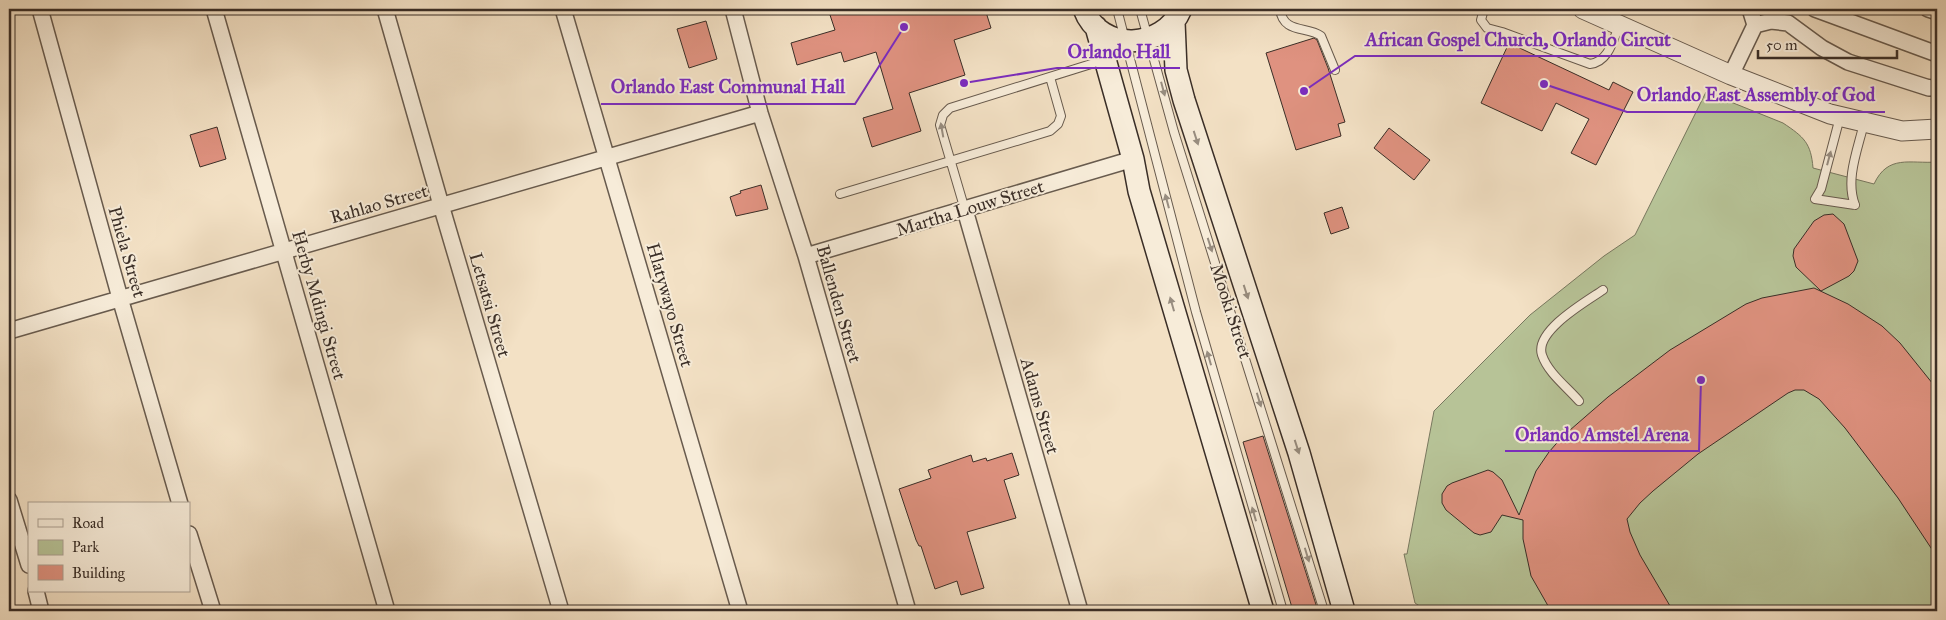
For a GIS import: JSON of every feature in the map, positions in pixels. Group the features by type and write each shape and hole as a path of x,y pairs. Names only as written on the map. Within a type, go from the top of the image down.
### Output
{"main road":[{"path":"1084,9 1096,27 1133,159 1139,190 1263,611"},
{"path":"1096,27 1110,37 1127,41 1149,39 1162,32 1182,14"},
{"name":"Mooki Street","path":"1182,14 1176,70 1184,100 1299,453 1344,611"}],"street":[{"name":"Phiela Street","path":"40,9 120,298 179,502"},
{"name":"Herby Mdingi Street","path":"214,9 387,611"},
{"name":"Letsatsi Street","path":"385,9 440,205 560,611"},
{"name":"Hlatywayo Street","path":"563,9 740,611"},
{"name":"Ballenden Street","path":"732,9 760,112 806,256 908,611"},
{"path":"1583,9 1731,74 1840,117 1864,124 1902,131 1937,129"},
{"path":"1731,74 1754,25 1750,9"},
{"path":"1815,9 1937,54"},
{"path":"1928,9 1937,12"},
{"path":"1754,25 1771,21 1788,23 1822,48 1848,62 1928,88 1937,87"},
{"name":"Rahlao Street","path":"9,331 760,112"},
{"name":"Martha Louw Street","path":"806,256 1133,159"},
{"name":"Adams Street","path":"965,210 1080,611"},
{"path":"9,500 28,562"},
{"path":"190,537 214,611"},
{"path":"36,592 41,611"}],"lane":[{"name":"Mooki Street","path":"1117,9 1127,41 1193,303 1282,611"},
{"name":"Mooki Street","path":"1140,9 1177,141 1324,611"},
{"path":"1280,9 1281,16 1289,25 1301,30 1316,32 1321,36 1334,70"},
{"path":"1484,9 1482,20 1487,28 1590,64 1596,64 1605,56 1620,24"},
{"path":"965,210 940,125 943,115 950,108 1105,59"},
{"path":"840,194 1050,131 1058,124 1061,116 1050,76"},
{"path":"1840,117 1821,189 1815,199 1855,205 1850,188 1851,175 1864,124"},
{"path":"1579,401 1552,372 1542,354 1541,348 1544,338 1553,328 1574,310 1604,290"}],"green space":[{"path":"1706,92 1783,123 1805,141 1810,152 1813,168 1874,184 1886,168 1893,164 1901,162 1937,162 1937,611 1427,611 1415,603 1404,554 1407,554 1434,411 1530,315 1604,256 1635,235"}],"building":[{"path":"828,9 985,9 991,28 954,40 965,75 909,93 921,131 872,147 863,118 893,109 876,52 844,62 841,52 797,65 791,43 835,30"},
{"path":"706,21 717,59 689,68 677,29"},
{"path":"1314,38 1317,40 1328,68 1345,122 1338,124 1341,136 1296,150 1266,53"},
{"path":"1509,43 1609,90 1613,82 1633,92 1596,165 1571,153 1589,119 1556,103 1542,131 1481,103"},
{"path":"217,127 226,159 200,167 190,135"},
{"path":"1389,128 1430,160 1414,180 1374,148"},
{"path":"761,185 768,209 736,216 730,197 741,193 740,191"},
{"path":"1342,207 1349,228 1331,234 1324,213"},
{"path":"1833,214 1844,224 1858,261 1854,271 1849,276 1821,291 1796,267 1793,256 1794,249 1814,221 1824,215"},
{"path":"1814,288 1848,304 1882,326 1900,343 1937,389 1937,557 1898,498 1845,428 1819,399 1804,390 1795,390 1788,393 1698,454 1653,491 1627,519 1630,532 1640,555 1673,611 1551,611 1531,576 1523,539 1523,520 1502,515 1491,532 1480,535 1474,533 1446,510 1442,503 1442,494 1447,486 1488,470 1502,480 1519,515 1536,471 1549,452 1562,437 1608,397 1670,350 1746,304 1762,298"},
{"path":"1263,436 1318,611 1293,611 1243,442"},
{"path":"1012,453 1019,475 1004,480 1016,518 967,532 984,588 961,595 957,581 935,589 899,489 931,478 928,470 971,455 973,462 986,458 987,461"}],"place":[{"name":"Orlando East Communal Hall","path":"904,27"},
{"name":"Orlando Hall","path":"964,83"},
{"name":"Orlando East Assembly of God","path":"1544,84"},
{"name":"African Gospel Church, Orlando Circut","path":"1304,91"},
{"name":"Orlando Amstel Arena","path":"1701,380"}]}
